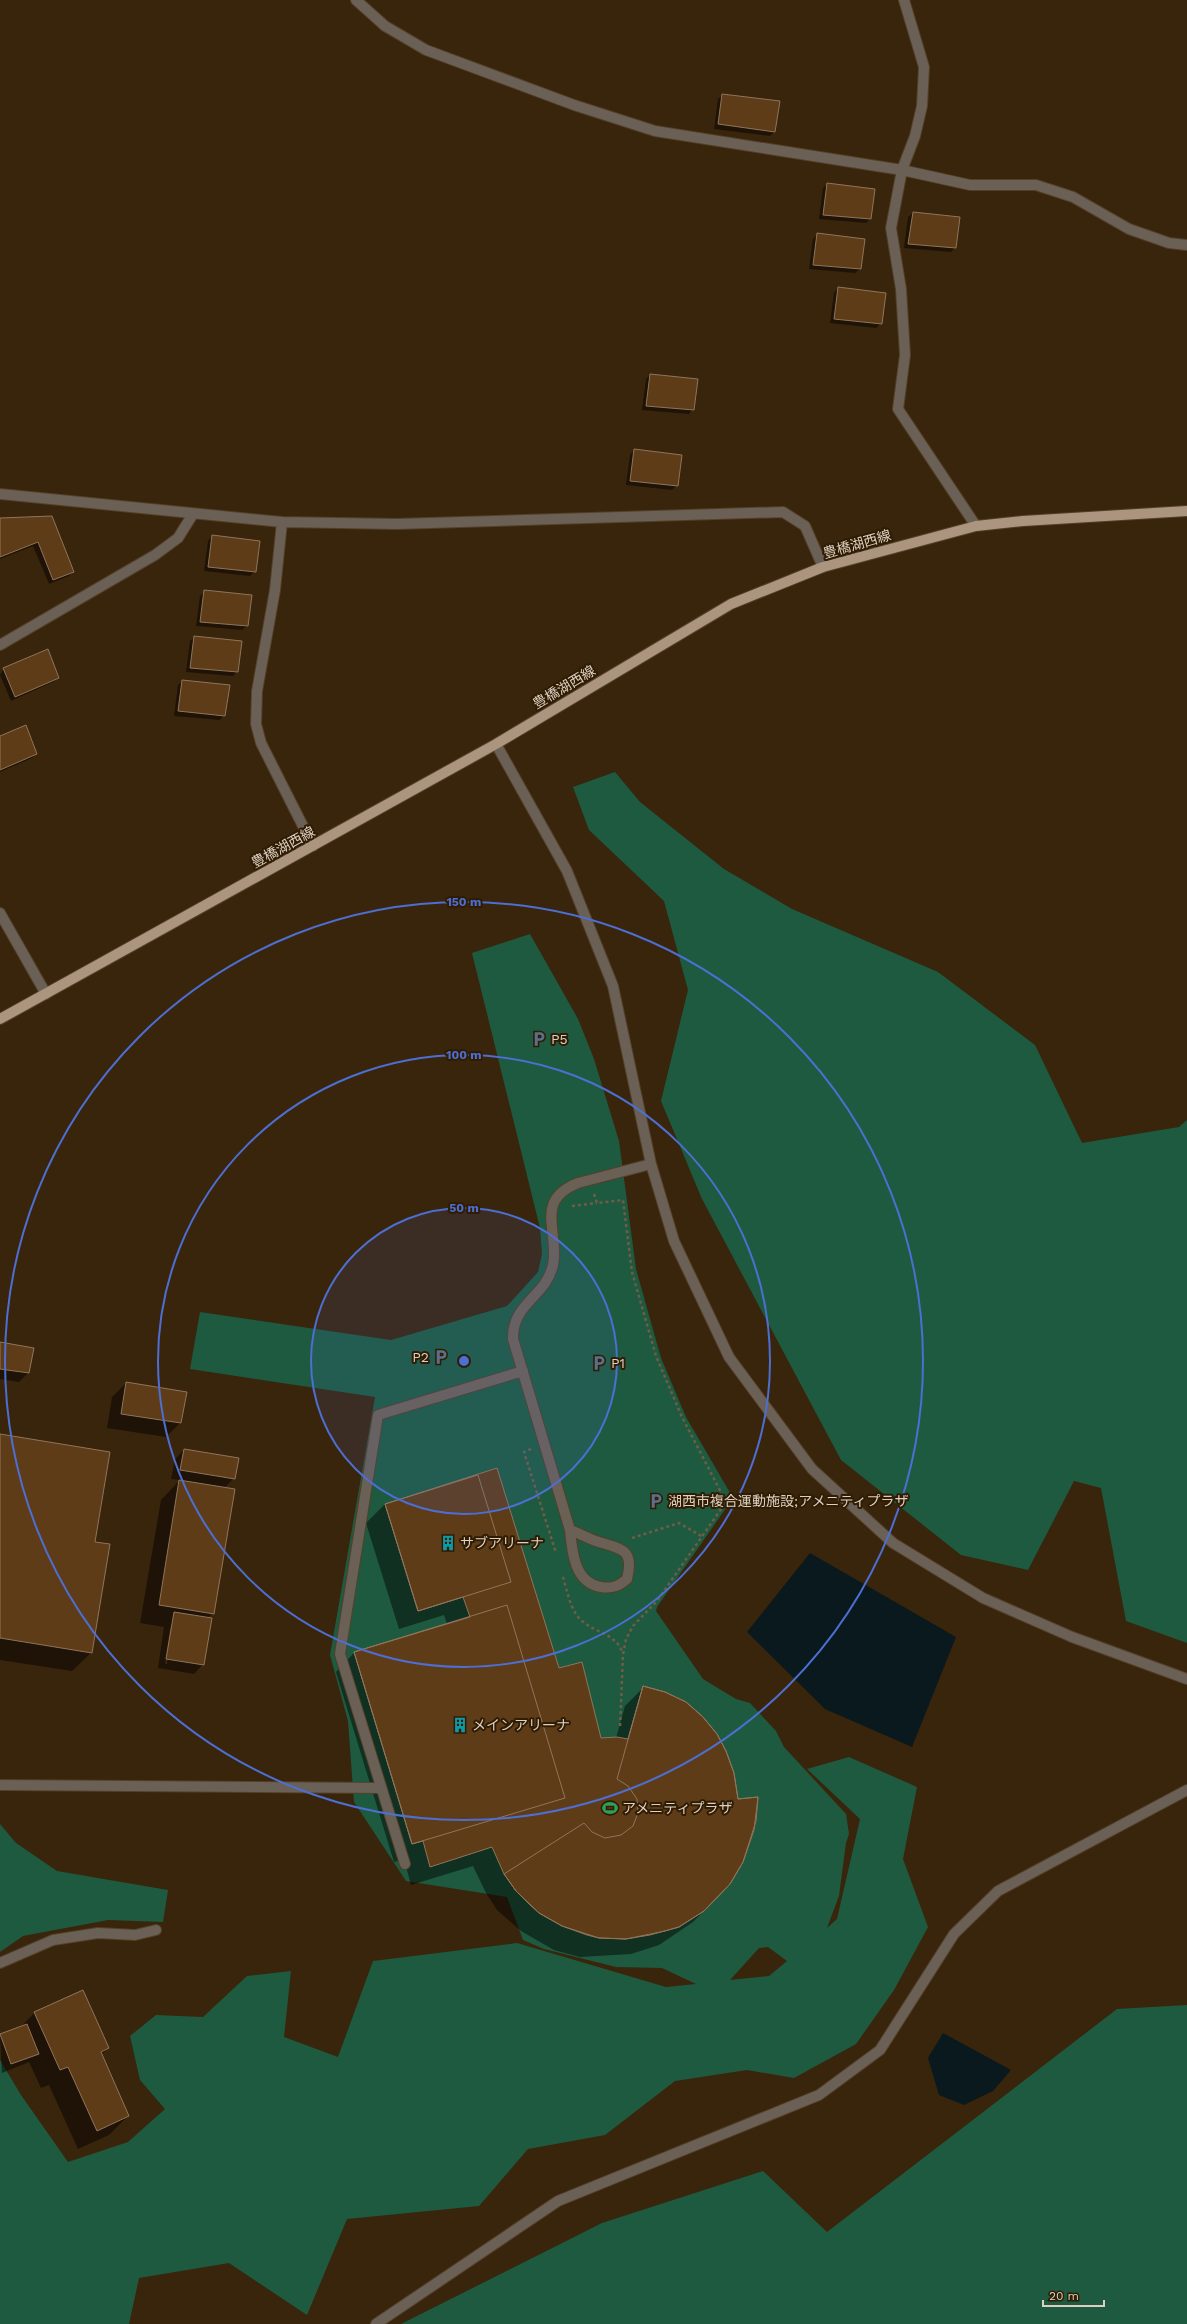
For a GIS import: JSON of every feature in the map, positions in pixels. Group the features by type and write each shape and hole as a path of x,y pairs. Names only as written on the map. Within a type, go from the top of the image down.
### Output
{"main road":[{"name":"豊橋湖西線","path":"0,1020 496,744 731,604 824,567 976,526 1023,521 1187,511"}],"street":[{"path":"356,0 385,26 426,50 574,106 655,131 902,170 970,185 1036,185 1073,197 1129,229 1169,243 1187,245"},
{"path":"904,0 924,67 922,106 915,136 902,170 891,228 901,289 905,355 898,410 976,526"},
{"path":"0,494 282,522 397,524 783,512 805,526 824,567"},
{"path":"0,646 155,555 178,538 193,514"},
{"path":"282,522 276,590 257,691 256,724 261,743 313,846"},
{"path":"496,744 567,871 613,986 651,1164 674,1241 729,1357 812,1469 893,1543 983,1598 1072,1637 1187,1679"},
{"path":"0,913 46,994"},
{"path":"570,1530 597,1542 618,1546 624,1551 629,1566 627,1579 615,1587 607,1588 585,1582 573,1553 570,1530 513,1339 513,1329 521,1309 540,1290 549,1278 554,1254 551,1210 564,1190 590,1180 651,1164"},
{"path":"405,1864 340,1654 378,1415 523,1371"},
{"path":"0,1785 381,1788"},
{"path":"376,2324 558,2201 819,2095 880,2050 954,1934 998,1891 1187,1790"},
{"path":"0,1963 53,1940 98,1933 135,1934 156,1930"}],"path":[{"path":"590,1180 597,1203"},
{"path":"569,1209 578,1204 623,1200 632,1276 656,1356 682,1417 725,1497 724,1507 657,1601 633,1626 626,1639 623,1655 620,1728"},
{"path":"627,1536 634,1537 679,1523 703,1537"}],"green space":[{"path":"615,772 640,802 724,869 792,909 938,972 1035,1045 1082,1143 1179,1127 1187,1120 1187,1643 1126,1621 1101,1488 1074,1481 1028,1570 961,1555 841,1460 702,1199 661,1101 688,990 664,901 589,830 573,787"},
{"path":"530,934 578,1019 594,1059 619,1141 636,1269 661,1358 686,1417 733,1498 657,1607 656,1611 703,1679 736,1699 750,1703 776,1731 784,1747 846,1814 849,1834 846,1843 839,1896 827,1928 837,1919 860,1819 807,1769 849,1757 917,1787 903,1859 928,1927 894,1990 856,2044 794,2078 747,2070 675,2081 605,2135 528,2149 479,2206 347,2219 307,2315 229,2263 139,2278 129,2324 0,2324 0,2060 21,2095 68,2162 128,2142 165,2109 140,2080 130,2036 156,2015 203,2017 247,1976 291,1971 284,2037 338,2057 373,1961 517,1943 666,1987 696,1984 662,1968 616,1967 544,1949 523,1940 507,1897 406,1881 354,1802 348,1721 330,1655 375,1397 190,1369 200,1312 391,1340 507,1306 538,1272 542,1254 540,1228 472,953","holes":["768,1947 787,1961 769,1976 730,1980 759,1948"]},
{"path":"0,1824 16,1843 57,1871 168,1890 163,1922 108,1920 23,1936 0,1952"},
{"path":"1187,2005 1187,2324 401,2324 602,2223 763,2171 827,2232 1117,2009"}],"shaded area":[{"path":"810,1553 956,1637 912,1747 825,1709 747,1632"},
{"path":"943,2033 1011,2070 993,2091 964,2105 939,2095 928,2058"}],"building":[{"path":"722,94 780,101 775,132 718,124"},
{"path":"827,183 875,189 871,219 823,215"},
{"path":"913,212 960,217 956,248 908,244"},
{"path":"817,233 865,239 861,269 813,265"},
{"path":"838,287 886,293 882,324 834,319"},
{"path":"650,374 698,379 694,410 646,406"},
{"path":"634,449 682,455 678,486 630,481"},
{"path":"52,516 74,572 53,580 38,542 0,557 0,518"},
{"path":"212,535 260,541 256,572 208,567"},
{"path":"204,590 252,595 248,626 200,622"},
{"path":"194,636 242,641 238,672 190,668"},
{"path":"48,649 59,678 15,697 3,668"},
{"path":"182,680 230,685 225,716 178,711"},
{"path":"26,725 37,754 0,770 0,736"},
{"path":"0,1342 34,1348 29,1373 0,1369"},
{"path":"126,1382 187,1392 181,1423 121,1414"},
{"path":"0,1434 110,1452 95,1542 110,1544 92,1653 0,1638"},
{"path":"184,1449 239,1458 235,1479 180,1470"},
{"path":"497,1468 559,1668 582,1662 601,1738 617,1737 628,1739 643,1686 665,1692 686,1702 703,1717 717,1734 726,1751 734,1773 738,1799 758,1797 754,1830 743,1862 730,1884 704,1911 679,1927 650,1935 626,1939 599,1938 587,1935 562,1926 539,1913 529,1904 516,1891 504,1874 492,1847 430,1867 423,1841 412,1844 354,1652 470,1617 463,1597 418,1611 385,1504"},
{"name":"サブアリーナ","path":"478,1475 511,1582 418,1611 385,1504"},
{"path":"179,1480 235,1489 214,1614 159,1605"},
{"name":"メインアリーナ","path":"507,1605 565,1798 412,1844 354,1652"},
{"path":"174,1612 212,1618 204,1665 166,1659"},
{"path":"643,1686 665,1692 686,1702 703,1717 717,1734 726,1751 734,1773 738,1799 758,1797 756,1821 743,1862 730,1884 704,1911 679,1927 665,1931 626,1939 599,1938 562,1926 539,1913 516,1891 504,1874 584,1823 592,1832 605,1838 621,1835 633,1826 638,1813 637,1799 628,1786 617,1779"},
{"path":"83,1990 109,2048 101,2052 129,2116 97,2131 68,2067 60,2070 34,2012"},
{"path":"27,2024 39,2054 11,2064 0,2034"}],"place":[{"name":"P5","path":"539,1039"},
{"name":"P2","path":"441,1357"},
{"name":"P1","path":"599,1363"},
{"name":"湖西市複合運動施設;アメニティプラザ","path":"656,1501"},
{"name":"サブアリーナ","path":"448,1543"},
{"name":"メインアリーナ","path":"460,1725"},
{"name":"アメニティプラザ","path":"610,1808"}]}
